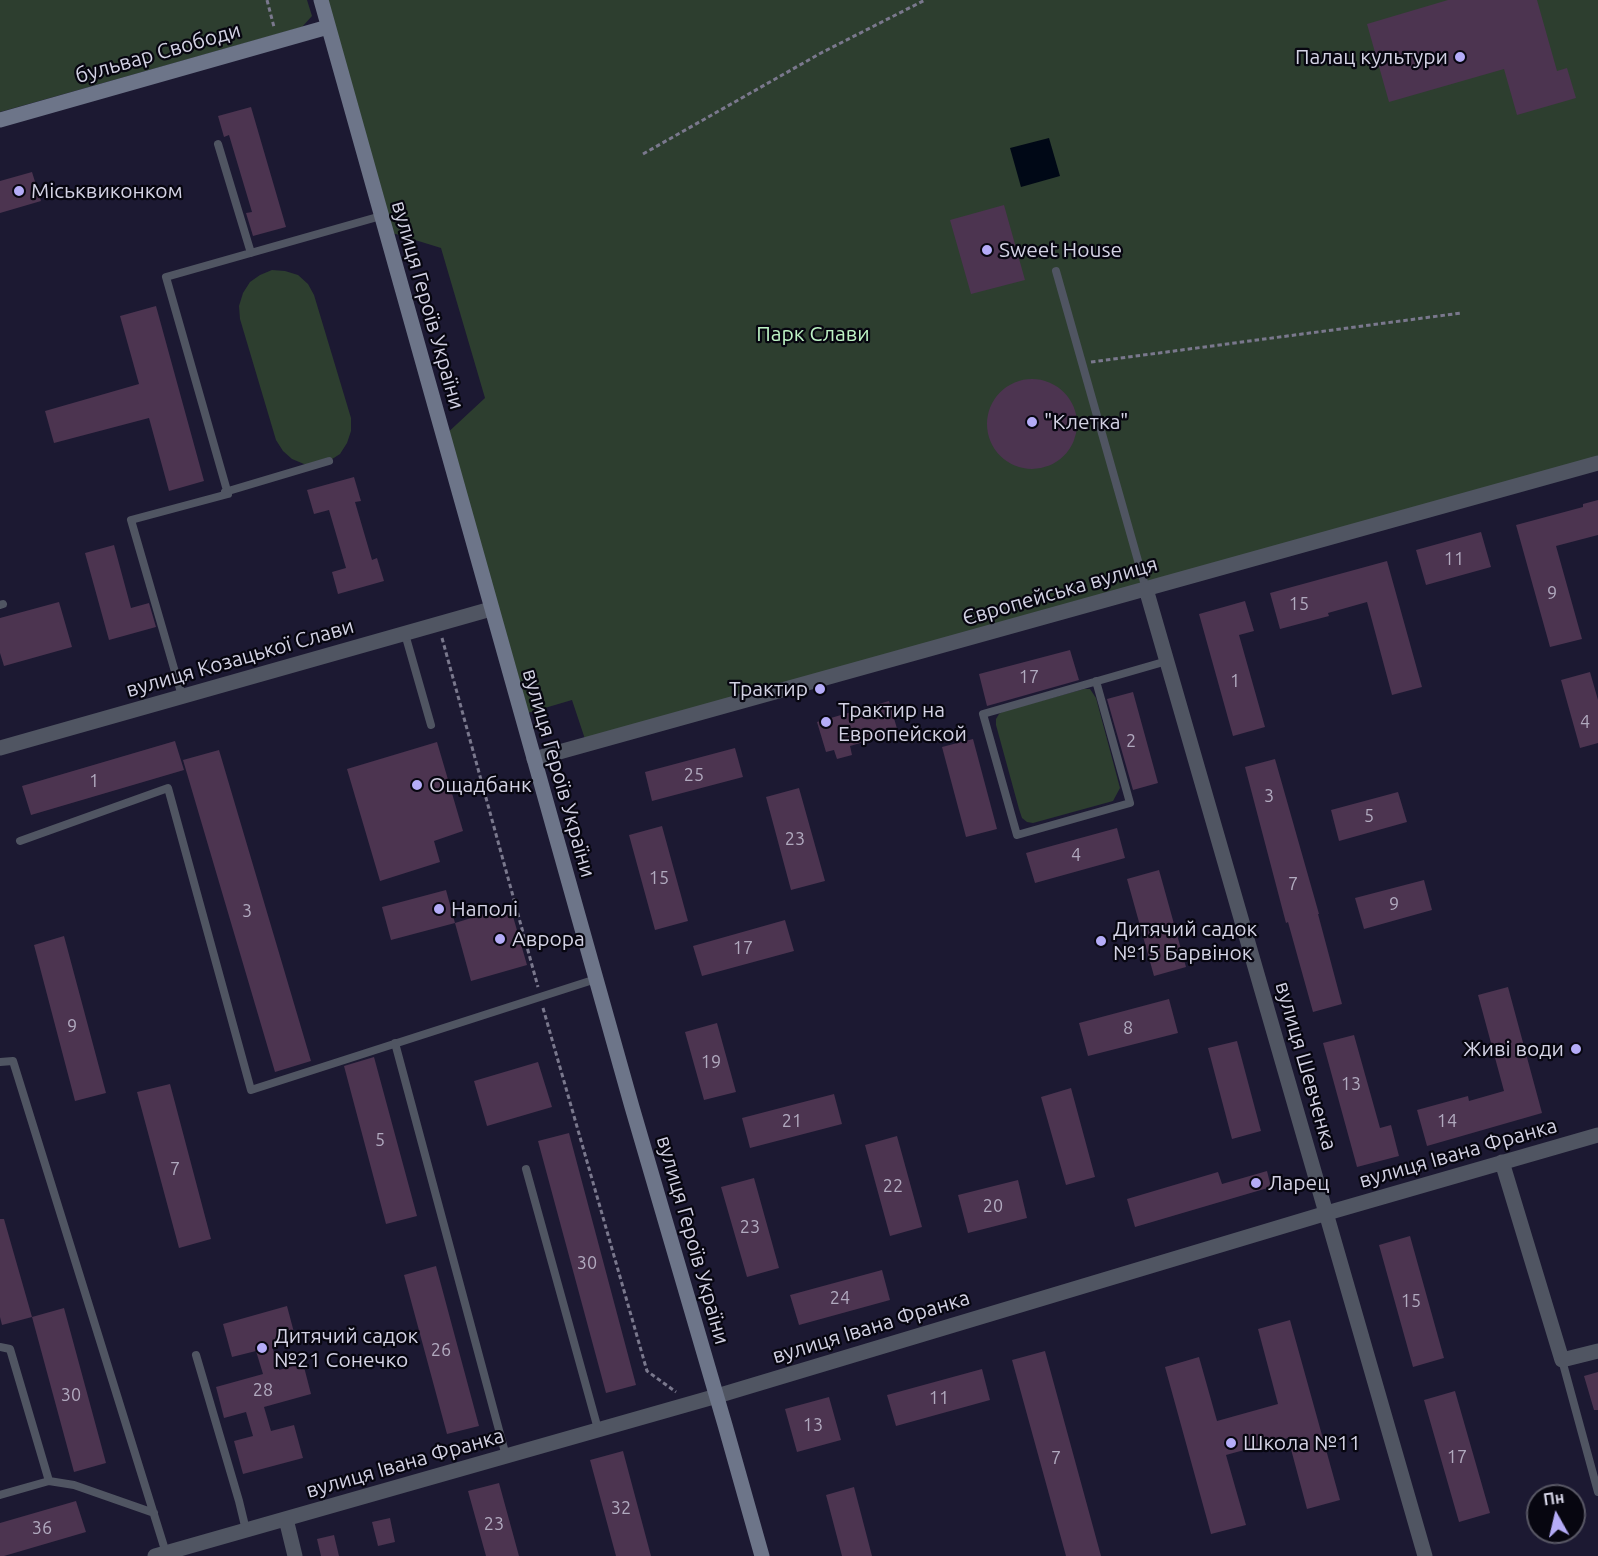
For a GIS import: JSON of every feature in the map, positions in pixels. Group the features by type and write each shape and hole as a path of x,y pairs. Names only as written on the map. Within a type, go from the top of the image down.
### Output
{"street":[{"name":"вулиця Героїв України","path":"321,0 491,609 762,1556"},
{"name":"бульвар Свободи","path":"0,120 328,27"},
{"name":"Європейська вулиця","path":"534,759 1598,463"},
{"name":"вулиця Шевченка","path":"1146,589 1425,1556"},
{"name":"вулиця Козацької Слави","path":"0,748 491,609"},
{"name":"вулиця Івана Франка","path":"161,1554 717,1396 1327,1213 1598,1135"},
{"path":"1502,1162 1562,1360 1598,1351"},
{"path":"286,1519 295,1556"}],"lane":[{"path":"218,144 251,253"},
{"path":"131,520 228,494 166,277 381,216"},
{"path":"1056,272 1146,589"},
{"path":"131,520 329,461"},
{"path":"131,520 182,696"},
{"path":"405,634 431,725"},
{"path":"1095,681 1130,803 1017,835 984,714 1095,681 1167,661"},
{"path":"20,841 168,788 251,1090 596,979"},
{"path":"395,1043 506,1456"},
{"path":"0,1062 13,1061 154,1513 161,1554"},
{"path":"525,1169 598,1430"},
{"path":"0,1347 10,1349 50,1481"},
{"path":"196,1355 246,1530"},
{"path":"1562,1360 1598,1492"},
{"path":"0,1496 50,1481 74,1485 154,1513"}],"path":[{"path":"267,0 278,41"},
{"path":"643,154 821,53 925,0"},
{"path":"1082,363 1461,313"},
{"path":"438,624 537,987"},
{"path":"544,1009 647,1371 693,1402"}],"green space":[{"path":"0,0 307,0 312,16 302,27 0,112"},
{"name":"Парк Слави","path":"324,0 1598,0 1598,463 587,745 572,700 521,715 443,437 485,398 441,248 386,231"},
{"path":"272,270 298,275 308,284 314,295 351,418 351,431 340,454 317,465 304,464 292,459 276,440 240,319 239,306 250,282"},
{"path":"1090,689 1096,698 1120,788 1113,801 1033,823 1027,822 1022,818 1019,809 996,719 1004,711"}],"shaded area":[{"path":"1049,138 1060,176 1021,187 1010,148"}],"building":[{"name":"Палац культури","path":"1448,0 1537,0 1557,71 1567,68 1576,98 1517,115 1504,69 1389,102 1367,24"},
{"path":"251,107 286,227 253,236 246,213 252,212 229,135 224,137 218,116"},
{"name":"Міськвиконком","path":"32,172 41,201 0,213 0,181"},
{"name":"Sweet House","path":"1004,205 1025,280 971,294 950,220"},
{"path":"156,306 204,481 169,491 149,418 54,443 45,411 139,384 120,316"},
{"name":"\"Клетка\"","path":"1032,379 1049,383 1064,392 1073,407 1077,424 1073,441 1064,456 1049,465 1032,469 1015,465 1000,456 991,441 987,424 991,407 1000,392 1015,383"},
{"path":"354,477 361,501 355,502 372,560 377,558 384,581 338,594 332,572 346,568 329,510 314,514 307,490"},
{"path":"1598,500 1598,535 1556,546 1582,639 1550,647 1516,525 1583,507 1583,504"},
{"path":"1481,532 1491,567 1426,585 1416,550"},
{"path":"114,545 131,608 149,603 156,627 109,640 85,553"},
{"path":"1387,561 1422,687 1392,695 1367,602 1328,613 1329,616 1280,629 1270,593"},
{"path":"1245,601 1254,631 1239,635 1265,727 1233,736 1199,614"},
{"path":"59,602 72,647 4,666 0,653 0,618"},
{"path":"1070,650 1079,680 987,706 979,674"},
{"path":"1590,672 1598,700 1598,743 1580,748 1561,680"},
{"path":"1133,692 1158,783 1133,790 1107,699"},
{"path":"889,701 898,732 850,746 852,755 837,759 834,750 826,752 817,722"},
{"path":"973,739 997,829 966,837 942,747"},
{"path":"175,741 184,770 31,815 22,786"},
{"path":"437,742 463,831 434,841 440,862 380,881 347,769"},
{"path":"735,748 743,777 652,801 645,772"},
{"path":"219,750 311,1061 275,1072 183,760"},
{"path":"1275,759 1342,1004 1313,1012 1288,922 1286,923 1245,767"},
{"path":"799,788 825,881 791,890 766,797"},
{"path":"1398,792 1407,822 1339,841 1331,810"},
{"path":"662,826 688,921 655,930 629,835"},
{"path":"1117,828 1125,858 1035,883 1026,853"},
{"path":"1159,870 1186,967 1154,976 1127,879"},
{"path":"1424,880 1432,910 1364,929 1355,898"},
{"path":"446,890 455,923 391,940 382,907"},
{"path":"510,906 527,965 471,981 455,923"},
{"path":"785,920 794,951 702,976 693,946"},
{"path":"64,936 106,1093 75,1101 34,945"},
{"path":"1508,987 1542,1113 1427,1146 1417,1110 1468,1096 1469,1101 1504,1091 1478,995"},
{"path":"1169,999 1178,1033 1088,1056 1079,1023"},
{"path":"717,1023 736,1092 704,1100 685,1032"},
{"path":"1354,1035 1380,1128 1391,1125 1399,1156 1357,1167 1323,1043"},
{"path":"1237,1041 1261,1131 1232,1139 1208,1048"},
{"path":"374,1057 417,1216 386,1224 344,1066"},
{"path":"538,1062 552,1107 487,1126 474,1081"},
{"path":"170,1084 211,1239 179,1248 137,1092"},
{"path":"1071,1088 1095,1177 1066,1185 1041,1097"},
{"path":"834,1094 842,1124 750,1148 742,1118"},
{"path":"569,1133 636,1385 606,1393 538,1141"},
{"path":"897,1136 922,1227 890,1236 865,1145"},
{"path":"1267,1171 1271,1187 1135,1227 1127,1199 1218,1172 1222,1184"},
{"path":"754,1178 779,1268 747,1277 721,1187"},
{"path":"1018,1180 1027,1218 968,1233 958,1195"},
{"path":"0,1219 4,1219 32,1317 2,1325 0,1317"},
{"path":"1410,1236 1444,1358 1413,1367 1379,1245"},
{"path":"436,1266 479,1426 447,1434 404,1275"},
{"path":"882,1270 890,1300 799,1325 790,1295"},
{"path":"287,1306 296,1340 272,1346 279,1370 303,1363 311,1394 264,1407 271,1431 294,1425 303,1458 243,1474 234,1441 253,1436 246,1412 224,1418 216,1387 263,1374 256,1351 232,1357 223,1324"},
{"path":"64,1308 106,1463 74,1472 32,1317"},
{"path":"1290,1320 1340,1500 1307,1509 1288,1438 1226,1455 1246,1525 1211,1534 1165,1367 1199,1357 1217,1421 1278,1404 1258,1329"},
{"path":"1045,1351 1101,1556 1066,1556 1012,1360"},
{"path":"982,1369 990,1400 896,1426 887,1395"},
{"path":"1598,1372 1598,1410 1594,1410 1584,1376"},
{"path":"1455,1391 1490,1513 1459,1522 1424,1400"},
{"path":"829,1397 841,1440 797,1452 785,1409"},
{"path":"623,1451 651,1556 616,1556 590,1460"},
{"path":"499,1483 519,1556 486,1556 468,1491"},
{"path":"854,1487 872,1556 842,1556 826,1495"},
{"path":"76,1501 86,1532 0,1556 0,1523"},
{"path":"390,1518 395,1542 378,1546 372,1522"},
{"path":"334,1535 339,1556 321,1556 317,1539"}],"place":[{"name":"Палац культури","path":"1460,57"},
{"name":"Міськвиконком","path":"19,191"},
{"name":"Sweet House","path":"987,250"},
{"name":"\"Клетка\"","path":"1032,422"},
{"name":"Трактир","path":"820,689"},
{"name":"Трактир на Европейской","path":"826,722"},
{"name":"Ощадбанк","path":"417,785"},
{"name":"Наполі","path":"439,909"},
{"name":"Аврора","path":"500,939"},
{"name":"Дитячий садок №15 Барвінок","path":"1101,941"},
{"name":"Живі води","path":"1576,1049"},
{"name":"Ларец","path":"1256,1183"},
{"name":"Дитячий садок №21 Сонечко","path":"262,1348"},
{"name":"Школа №11","path":"1231,1443"}]}
